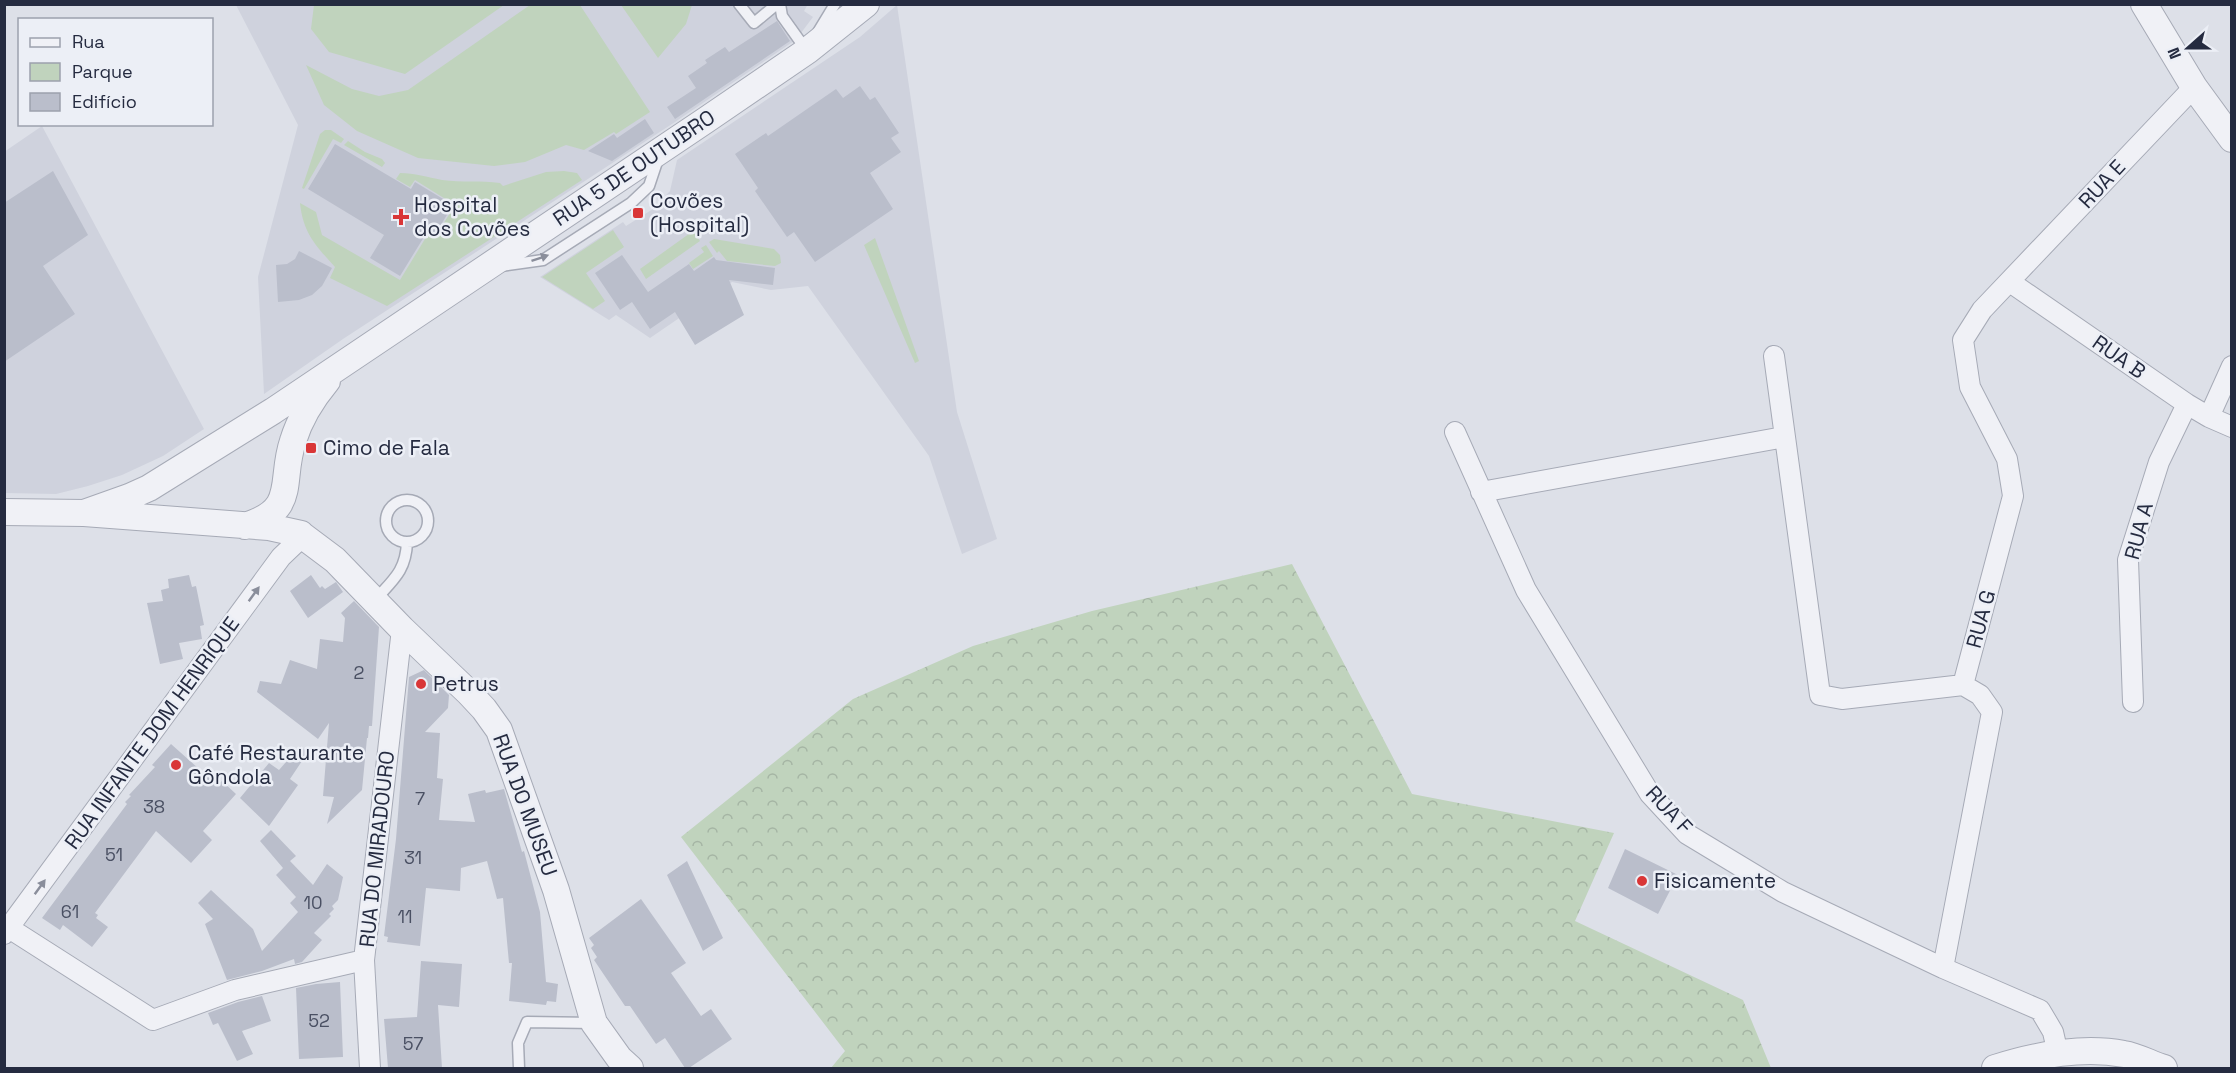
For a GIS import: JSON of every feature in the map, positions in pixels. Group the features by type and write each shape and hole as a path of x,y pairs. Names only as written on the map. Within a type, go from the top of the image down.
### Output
{"street":[{"name":"RUA 5 DE OUTUBRO","path":"254,422 807,51 866,4"},
{"path":"2144,4 2194,87 2232,139"},
{"name":"RUA E","path":"2010,282 2194,87"},
{"name":"RUA B","path":"2010,282 2187,404 2209,417 2232,426"},
{"name":"RUA G","path":"1963,685 2013,496 2007,459 1970,387 1963,340 1982,310 2010,282"},
{"path":"1774,356 1820,694 1842,699 1963,685 1980,695 1992,712 1943,968"},
{"path":"2209,417 2232,366"},
{"name":"RUA 5 DE OUTUBRO","path":"290,451 300,420 339,367"},
{"name":"RUA A","path":"2133,702 2128,560 2159,462 2187,404"},
{"path":"84,513 129,497 177,471 254,422 268,426 282,436 290,451 286,490 279,506 260,521 244,526"},
{"name":"RUA F","path":"1455,432 1526,590 1650,794 1687,834 1783,892 1943,968 2040,1010 2053,1032 2058,1054"},
{"path":"1481,492 1784,437"},
{"path":"177,471 170,486 170,501 177,513 188,522"},
{"path":"286,490 290,508 302,535"},
{"path":"4,512 84,513 269,527 302,535"},
{"name":"RUA DO MUSEU","path":"302,535 335,560 484,709 499,730 556,890 594,1023 619,1058 630,1068"},
{"name":"RUA INFANTE DOM HENRIQUE","path":"7,931 274,566 302,535"},
{"name":"RUA DO MIRADOURO","path":"370,1068 364,960 402,629"},
{"path":"7,931 153,1020 234,990 364,960"},
{"path":"1995,1068 2088,1050 2126,1054 2164,1068"}],"lane":[{"path":"739,4 754,23 778,4 782,16 807,51 835,4"},
{"path":"375,600 405,563 407,542"},
{"path":"519,1068 518,1043 528,1022 594,1023"}],"shaded area":[{"name":"Hospital dos Covões","path":"808,4 804,11 813,17 801,33 793,39 794,41 675,122 343,339 264,394 258,277 298,125 236,5"},
{"name":"Hospital dos Covões","path":"897,5 957,412 997,539 962,554 929,456 808,286 771,290 732,282 650,338 616,315 609,320 540,277 623,222 626,226 653,209 670,191 677,160 860,37"},
{"path":"42,126 204,429 163,456 122,475 88,486 56,494 5,493 4,152"}],"green space":[{"path":"314,4 504,5 405,74 329,52 311,29"},
{"path":"530,5 580,5 650,112 616,134 614,132 584,150 566,145 525,162 494,166 418,158 357,131 324,105 306,65 352,89 379,96 408,90"},
{"path":"621,5 692,5 686,24 658,58"},
{"path":"325,130 331,130 344,139 341,143 333,139 304,189 302,188 320,134"},
{"path":"348,141 382,159 385,163 382,167 344,145"},
{"path":"546,172 577,173 582,180 387,306 330,278 335,267 307,231 300,203 316,212 322,235 400,280 428,234 435,237 455,205 415,180 410,187 396,179 400,173 449,181 500,183 503,186"},
{"path":"613,230 624,247 586,273 605,301 593,309 542,277"},
{"path":"693,231 700,241 646,279 640,269"},
{"path":"875,238 919,361 915,363 864,245"},
{"path":"714,239 774,249 780,255 781,263 775,266 727,261 709,242"},
{"path":"706,245 713,256 693,269 689,263 704,252 701,248"},
{"path":"1292,564 1412,794 1614,833 1575,921 1743,1000 1771,1068 831,1068 845,1051 681,837 853,699 973,646 1092,611"}],"building":[{"path":"777,21 790,41 675,119 667,107 696,88 688,76 707,63 705,60 725,47 729,52"},
{"path":"860,86 870,100 875,97 899,133 891,138 901,152 870,173 893,209 815,262 794,232 787,237 755,191 758,188 735,154 766,133 768,136 836,89 843,98"},
{"path":"645,119 654,133 612,161 588,151 614,134 617,138"},
{"path":"335,144 411,189 415,182 453,205 434,236 427,232 400,276 370,258 384,235 308,189"},
{"path":"53,171 88,235 43,266 75,314 4,362 4,203"},
{"path":"299,251 332,268 322,286 312,295 299,300 278,302 276,265 287,264 295,259"},
{"path":"622,255 648,292 689,264 694,271 714,257 716,260 775,268 773,285 729,280 744,315 695,345 675,312 650,329 632,302 620,310 595,273"},
{"path":"189,575 192,587 196,586 204,625 200,626 202,639 179,643 183,659 160,664 147,603 163,601 161,590 169,588 168,579"},
{"path":"311,575 320,588 322,586 325,589 336,582 343,592 308,618 290,591"},
{"path":"354,601 379,627 372,726 369,726 367,738 362,790 327,824 334,797 323,796 329,723 318,739 257,692 260,681 281,684 290,660 317,669 320,639 343,642 345,618 341,613"},
{"path":"424,670 449,695 448,708 425,732 440,733 437,778 443,779 439,820 475,822 468,794 504,789 540,912 546,982 558,984 556,1002 547,1001 546,1005 509,1001 512,963 509,963 503,898 497,899 487,861 461,868 460,891 426,888 420,946 387,942 388,937 384,936 396,839 409,677"},
{"path":"171,744 217,785 222,781 236,794 203,831 212,840 191,863 156,831 95,913 98,915 96,918 108,927 92,947 63,925 60,930 42,918 127,804 125,802 131,796 129,795 155,767 152,765"},
{"path":"300,746 308,752 290,779 298,785 269,826 240,798 269,763 279,770"},
{"path":"271,830 296,856 290,861 313,885 327,864 343,877 338,900 332,906 334,909 329,914 331,916 314,933 322,940 302,962 295,964 294,959 262,971 227,980 205,924 213,919 198,903 211,890 253,929 262,951 298,912 290,903 296,897 276,875 283,868 260,841"},
{"name":"Fisicamente","path":"1625,849 1678,875 1658,914 1608,888"},
{"path":"687,861 723,938 703,951 667,875"},
{"path":"641,899 686,963 671,973 701,1016 711,1009 732,1039 689,1068 685,1068 665,1038 656,1044 630,1006 625,1006 594,960 597,957 591,948 594,945 589,938"},
{"path":"421,961 462,964 459,1007 438,1005 442,1068 388,1068 384,1019 417,1017"},
{"path":"340,982 343,1057 299,1059 296,988"},
{"path":"262,996 271,1021 242,1031 253,1054 237,1061 218,1023 213,1025 208,1013"}],"place":[{"name":"Covões (Hospital)","path":"638,213"},
{"name":"Hospital dos Covões","path":"401,217"},
{"name":"Cimo de Fala","path":"311,448"},
{"name":"Petrus","path":"421,684"},
{"name":"Café Restaurante Gôndola","path":"176,765"},
{"name":"Fisicamente","path":"1642,881"}]}
